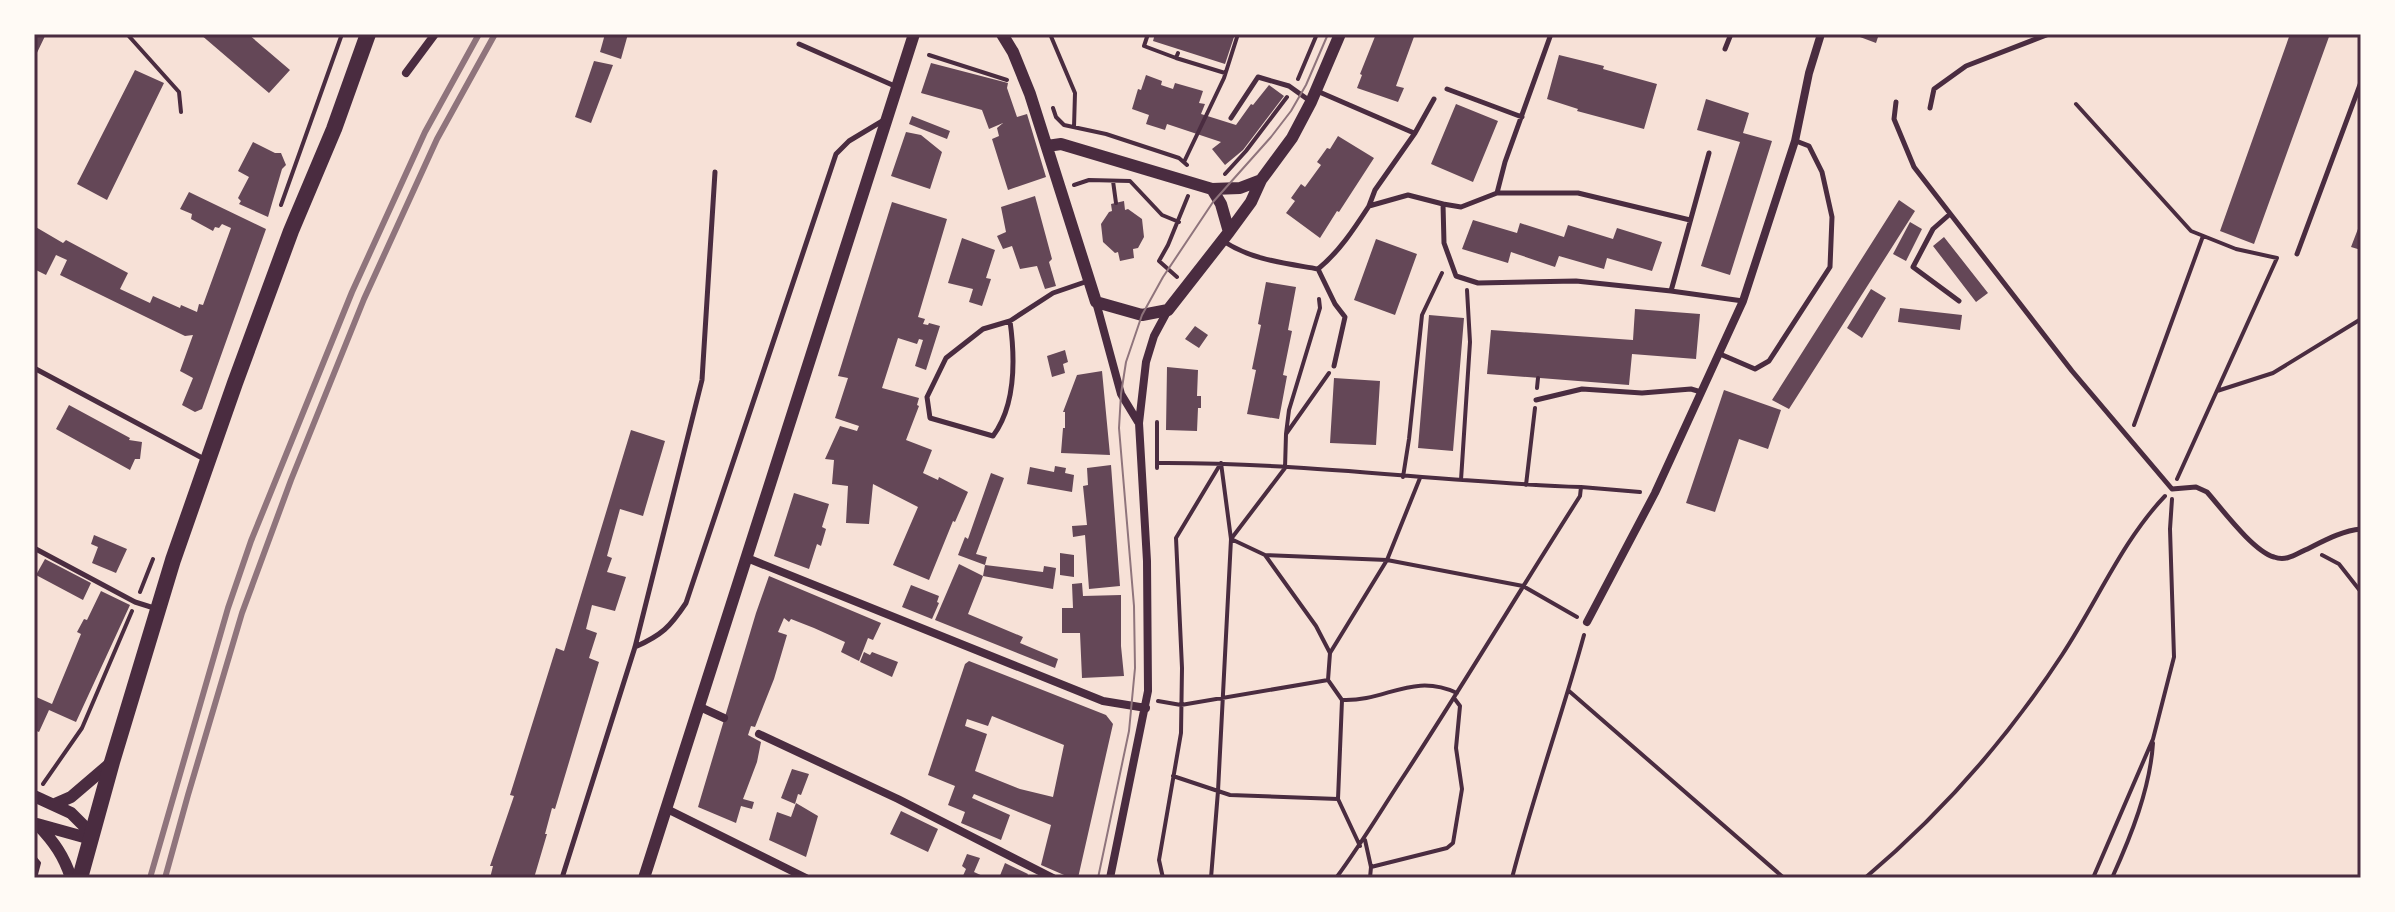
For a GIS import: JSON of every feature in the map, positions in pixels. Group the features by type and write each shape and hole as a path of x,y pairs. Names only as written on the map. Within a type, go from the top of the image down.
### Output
{"main road":[{"path":"80,878 173,560 286,245 334,129 368,34"}],"street":[{"path":"406,73 435,34"},
{"path":"644,878 914,34"},
{"path":"1002,34 1013,52 1047,146 1121,394 1139,423"},
{"path":"1110,878 1148,691 1147,561 1139,423 1146,362 1154,336 1168,310 1251,202 1261,180 1292,138 1340,34"},
{"path":"1587,622 1655,493 1743,301 1795,141 1809,73 1821,34"},
{"path":"1047,146 1061,144 1192,183 1231,189 1261,180"},
{"path":"1214,184 1226,236"},
{"path":"1096,302 1142,315 1168,310"},
{"path":"747,558 1103,701 1146,708"},
{"path":"700,707 724,718"},
{"path":"759,734 898,799 1053,878"},
{"path":"55,804 71,797 112,762"},
{"path":"35,796 71,813 92,836"},
{"path":"667,809 806,878"},
{"path":"36,824 92,836"},
{"path":"36,824 55,842 65,858 71,878"}],"lane":[{"path":"1497,193 1551,34"},
{"path":"1725,49 1731,34"},
{"path":"1930,108 1934,89 1966,66 2049,34"},
{"path":"799,44 897,87"},
{"path":"1231,118 1258,77 1415,133"},
{"path":"2297,254 2361,82"},
{"path":"1447,89 1522,117"},
{"path":"1318,269 1354,230 1375,190 1415,133 1434,99"},
{"path":"1896,102 1894,119 1914,167 2072,371 2172,489 2196,487 2207,492 2259,550 2275,558 2288,558 2350,530 2361,529"},
{"path":"635,647 658,637 672,625 686,603 836,154 849,141 888,117"},
{"path":"1719,353 1755,369 1769,361 1830,267 1832,217 1822,172 1809,146 1795,141"},
{"path":"1671,291 1709,153"},
{"path":"562,878 635,647 702,380 715,172"},
{"path":"1369,206 1408,195 1461,207 1497,193 1578,193 1690,220"},
{"path":"1443,204 1444,243 1456,276 1478,283 1576,281 1743,301"},
{"path":"1950,214 1933,229 1913,267 1959,301"},
{"path":"1226,236 1237,250 1262,260 1318,269"},
{"path":"1318,269 1345,317 1334,366"},
{"path":"1010,321 1014,351 1007,404 1003,422 993,436 930,418 927,397 946,358 983,329 1010,321 1053,293 1089,281"},
{"path":"34,368 207,461"},
{"path":"1536,400 1582,389 1642,393 1691,389 1701,392"},
{"path":"34,548 135,602 158,610"}],"path":[{"path":"127,34 179,92 181,112"},
{"path":"280,206 342,34"},
{"path":"1050,34 1075,93 1074,127"},
{"path":"1148,34 1144,46 1225,73"},
{"path":"1184,162 1225,73 1238,34"},
{"path":"1214,184 1246,151 1293,89 1317,34"},
{"path":"929,55 1010,81"},
{"path":"1050,102 1056,117 1064,125 1106,134 1179,158 1195,173 1179,222 1159,261 1186,285"},
{"path":"1865,878 1902,847 1957,792 2003,738 2055,667 2145,518 2172,489 2277,258 2236,249 2191,231 2076,104"},
{"path":"1073,185 1089,180 1130,181 1162,215 1179,222"},
{"path":"1113,181 1116,203"},
{"path":"2129,439 2203,236"},
{"path":"1403,477 1422,315 1442,273 1452,267"},
{"path":"1231,539 1285,468 1289,410 1320,308 1318,269"},
{"path":"1461,481 1470,342 1467,279"},
{"path":"2217,391 2273,373 2361,319"},
{"path":"1286,434 1334,366"},
{"path":"1526,485 1538,378"},
{"path":"1156,473 1157,422"},
{"path":"1157,463 1221,463 1655,493"},
{"path":"1211,878 1231,539 1221,463"},
{"path":"1163,878 1159,860 1181,733 1182,668 1176,538 1221,463"},
{"path":"1360,846 1338,799 1342,700 1328,680 1330,653 1387,560 1420,478"},
{"path":"1336,878 1365,840 1384,805 1456,695 1580,496 1581,487"},
{"path":"2093,878 2153,739 2174,657 2170,529 2172,489"},
{"path":"1231,539 1265,555 1387,560 1523,586 1587,622 1512,878"},
{"path":"2310,547 2339,564 2361,592"},
{"path":"35,796 82,728 157,548"},
{"path":"1265,555 1316,626 1330,653"},
{"path":"1158,701 1181,705 1328,680"},
{"path":"1342,700 1355,701 1416,684 1444,686 1456,695 1460,706 1456,748 1462,789 1453,843 1447,848 1371,867"},
{"path":"1569,691 1784,878"},
{"path":"2112,878 2125,850 2151,768 2153,739"},
{"path":"1173,776 1230,795 1338,799"},
{"path":"1365,840 1371,867 1370,878"},
{"path":"34,857 39,863 35,878"}],"building":[{"path":"34,34 46,34 34,59"},
{"path":"200,34 248,34 290,70 269,93"},
{"path":"605,34 628,34 621,59 600,52"},
{"path":"1155,34 1235,34 1225,64 1153,41"},
{"path":"1376,34 1415,34 1396,86 1404,88 1398,102 1357,88"},
{"path":"1852,34 1879,34 1876,43"},
{"path":"2290,34 2330,34 2254,244 2220,231"},
{"path":"1559,55 1657,84 1644,129 1577,111 1547,99"},
{"path":"594,61 613,65 591,123 575,117"},
{"path":"931,63 1008,83 1017,117 1027,114 1046,177 1008,190 992,139 999,136 997,128 1003,123 989,129 982,110 921,93"},
{"path":"135,70 164,83 107,200 77,184"},
{"path":"1146,75 1173,89 1175,83 1203,91 1199,103 1205,104 1201,114 1236,125 1269,85 1284,96 1243,150 1225,165 1212,149 1221,142 1167,124 1165,130 1146,124 1149,115 1132,109"},
{"path":"1706,99 1749,113 1743,133 1772,141 1730,275 1701,266 1740,142 1697,130"},
{"path":"1456,104 1498,121 1473,182 1431,164"},
{"path":"912,116 950,131 947,139 909,124"},
{"path":"906,132 921,135 942,152 930,189 891,176"},
{"path":"1338,136 1374,158 1320,238 1286,213 1295,201 1291,198 1301,184 1305,187 1321,165 1317,162"},
{"path":"253,142 281,153 286,165 282,169 268,217 239,204 241,201 238,198 249,177 238,171"},
{"path":"189,192 266,229 202,409 195,412 182,405 193,378 180,371 193,335 185,336 60,275 67,260 56,255 46,275 34,269 34,226 128,273 120,289 150,303 153,296 197,312 199,304 203,305 231,228 222,224 213,231 191,219 192,214 180,209"},
{"path":"1035,196 1056,286 1045,289 1037,266 1020,269 1012,246 1003,249 997,236 1006,232 1001,207"},
{"path":"1899,200 1915,211 1875,274 1789,409 1772,400"},
{"path":"1124,201 1125,210 1142,219 1144,237 1138,248 1133,249 1134,258 1120,261 1118,252 1115,253 1103,242 1101,224 1112,211 1111,204"},
{"path":"892,202 947,219 918,317 925,319 923,324 940,326 926,370 915,366 923,340 919,339 917,344 898,338 882,388 919,398 906,440 932,450 923,473 938,480 939,477 968,492 929,580 893,565 918,507 873,484 869,524 846,523 848,486 832,484 834,460 825,459 840,426 857,431 859,426 835,418 848,378 838,376"},
{"path":"1473,220 1517,233 1520,223 1564,237 1568,225 1613,239 1617,228 1662,242 1652,271 1607,258 1604,269 1559,256 1555,267 1511,252 1508,263 1462,249"},
{"path":"2361,221 2361,250 2351,247"},
{"path":"1910,222 1922,229 1906,261 1893,254"},
{"path":"1944,237 1988,293 1976,302 1933,246"},
{"path":"962,238 995,250 986,278 991,279 982,306 969,302 973,289 948,283"},
{"path":"1376,239 1417,254 1395,315 1354,300"},
{"path":"1266,282 1296,287 1288,330 1292,331 1283,375 1287,376 1279,419 1247,414 1256,370 1252,369"},
{"path":"1871,289 1886,298 1862,338 1847,328"},
{"path":"1900,308 1962,315 1960,330 1898,322"},
{"path":"1635,309 1700,314 1696,359 1632,354 1629,385 1487,374 1491,330 1633,340"},
{"path":"1429,315 1464,318 1453,451 1418,448"},
{"path":"1195,326 1208,335 1199,348 1185,339"},
{"path":"1065,350 1068,362 1063,364 1065,373 1052,377 1047,356"},
{"path":"1167,367 1198,370 1197,396 1201,396 1201,408 1198,408 1197,431 1166,430"},
{"path":"1102,371 1110,455 1061,453 1065,428 1063,412 1077,375"},
{"path":"1334,378 1380,381 1376,445 1330,443"},
{"path":"1724,390 1781,410 1768,449 1739,439 1715,512 1686,503"},
{"path":"69,405 129,440 142,442 140,459 135,459 130,470 56,429"},
{"path":"631,430 665,441 643,516 620,509 607,556 612,558 607,572 626,577 615,611 592,605 586,629 597,633 589,658 599,662 555,809 552,808 534,878 490,878 493,866 490,866 514,796 510,795 556,648 564,651"},
{"path":"1111,465 1120,586 1089,589 1085,535 1073,537 1072,526 1087,525 1083,486 1088,485 1087,468"},
{"path":"1055,466 1066,468 1065,473 1074,475 1072,492 1027,484 1030,467 1054,472"},
{"path":"991,473 1004,478 976,554 987,557 985,565 958,555 965,537 968,539"},
{"path":"794,493 829,504 822,527 826,529 821,546 817,544 809,569 774,556"},
{"path":"94,535 127,549 116,573 92,563 98,547 91,544"},
{"path":"1060,553 1074,555 1074,577 1060,575"},
{"path":"45,559 91,583 83,600 36,575"},
{"path":"959,564 983,576 968,614 1023,637 1020,643 1058,659 1055,668 935,620"},
{"path":"985,565 1043,572 1044,566 1056,568 1053,589 983,576"},
{"path":"769,576 881,623 873,640 868,638 859,661 841,652 845,642 784,618 778,632 787,635 774,679 755,727 751,726 748,735 761,742 743,799 754,802 752,809 741,806 736,823 698,807"},
{"path":"1082,583 1083,596 1121,595 1124,676 1082,678 1080,633 1062,633 1062,608 1073,608 1072,584"},
{"path":"911,585 939,596 932,619 902,607"},
{"path":"101,591 130,605 76,722 49,710 39,732 34,730 34,696 52,704 81,634 77,632 84,619 87,620"},
{"path":"864,652 898,662 892,677 860,662"},
{"path":"969,661 1106,715 1113,724 1078,878 1041,865 1051,825 974,794 972,798 1010,815 1001,840 961,823 965,812 948,805 955,786 928,775 965,664","holes":["992,716 1064,745 1053,797 1020,789 975,771 987,734 965,726 967,719 988,726"]},
{"path":"792,769 809,774 795,804 781,798"},
{"path":"796,803 818,816 806,857 769,840 777,812 791,817"},
{"path":"901,811 938,829 928,852 890,834"},
{"path":"967,854 980,858 974,872 987,878 962,878 966,869 962,866"},
{"path":"1005,863 1028,874 1026,878 999,878"}],"tram line":[{"path":"1098,878 1129,731 1135,668 1134,606 1119,428 1126,362 1142,315 1163,277 1213,202 1291,111 1328,34"}],"railway":[{"path":"150,878 228,608 251,541 352,292 425,132 479,34"},
{"path":"165,878 242,613 291,480 364,299 437,139 495,34"}]}
